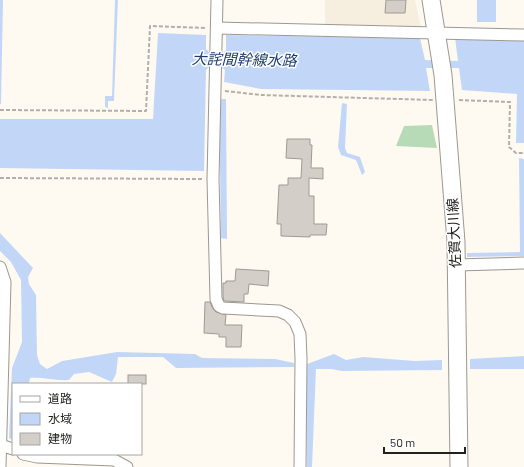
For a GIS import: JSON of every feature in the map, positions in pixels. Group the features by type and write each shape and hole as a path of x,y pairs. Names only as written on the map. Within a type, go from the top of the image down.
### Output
{"main road":[{"name":"佐賀大川線","path":"431,0 446,102 456,242 459,467"}],"street":[{"path":"217,0 213,178 216,300 219,306 227,308 279,311 288,315 296,322 300,334 302,371 300,467"},
{"path":"217,28 524,35"},
{"path":"456,265 524,263"},
{"path":"0,267 5,282 0,467"},
{"path":"0,445 12,450"},
{"path":"28,455 114,463 127,467"}],"path":[{"path":"0,110 146,111 150,26 217,28"},
{"path":"215,90 261,95 446,102 457,100 510,102 509,147 516,153 524,153"},
{"path":"0,178 213,178"}],"shaded area":[{"path":"325,0 415,0 421,27 325,26"}],"green space":[{"path":"432,125 437,148 396,146 404,126"}],"water":[{"path":"0,0 3,0 1,104 0,104"},
{"path":"115,0 118,0 114,101 108,101 108,108 105,107 105,96 112,96"},
{"path":"477,0 496,0 496,22 477,22"},
{"name":"大詫間幹線水路","path":"158,33 206,35 206,49 211,54 220,55 226,50 226,35 420,38 425,60 458,61 455,38 524,39 524,143 516,143 517,94 462,90 459,68 426,68 430,91 261,89 224,82 225,70 220,66 211,65 206,70 204,171 0,168 0,119 153,119"},
{"path":"219,99 226,99 227,239 221,238"},
{"path":"342,103 347,104 345,148 347,153 360,157 365,172 362,175 356,160 341,155 338,147"},
{"path":"519,158 524,159 524,256 467,257 467,253 520,252"},
{"path":"0,233 33,268 28,277 29,284 36,295 37,355 40,364 47,369 62,361 117,352 195,354 202,358 275,359 294,363 294,367 176,368 163,357 118,357 116,374 112,382 89,372 74,374 69,380 30,378 29,383 12,383 12,440 9,438 12,368 22,342 21,280 11,262 0,251"},
{"path":"334,354 346,360 363,357 415,361 442,360 442,370 342,371 316,369 312,467 307,467 307,364"},
{"path":"524,356 524,369 470,369 470,359"}],"building":[{"path":"386,0 406,0 405,13 385,13"},
{"path":"287,139 310,139 310,145 312,145 311,168 323,168 323,179 309,178 309,196 314,196 314,224 327,224 326,235 310,235 310,237 281,236 281,224 277,224 279,185 288,185 288,178 301,178 302,159 286,158"},
{"path":"236,269 269,271 268,286 249,284 248,294 244,294 244,302 224,301 223,283 226,283 226,281 235,281"},
{"path":"205,302 210,302 216,312 226,315 225,325 242,325 241,347 226,347 226,337 219,337 219,334 204,333"},
{"path":"128,375 146,375 146,384 128,383"}]}
